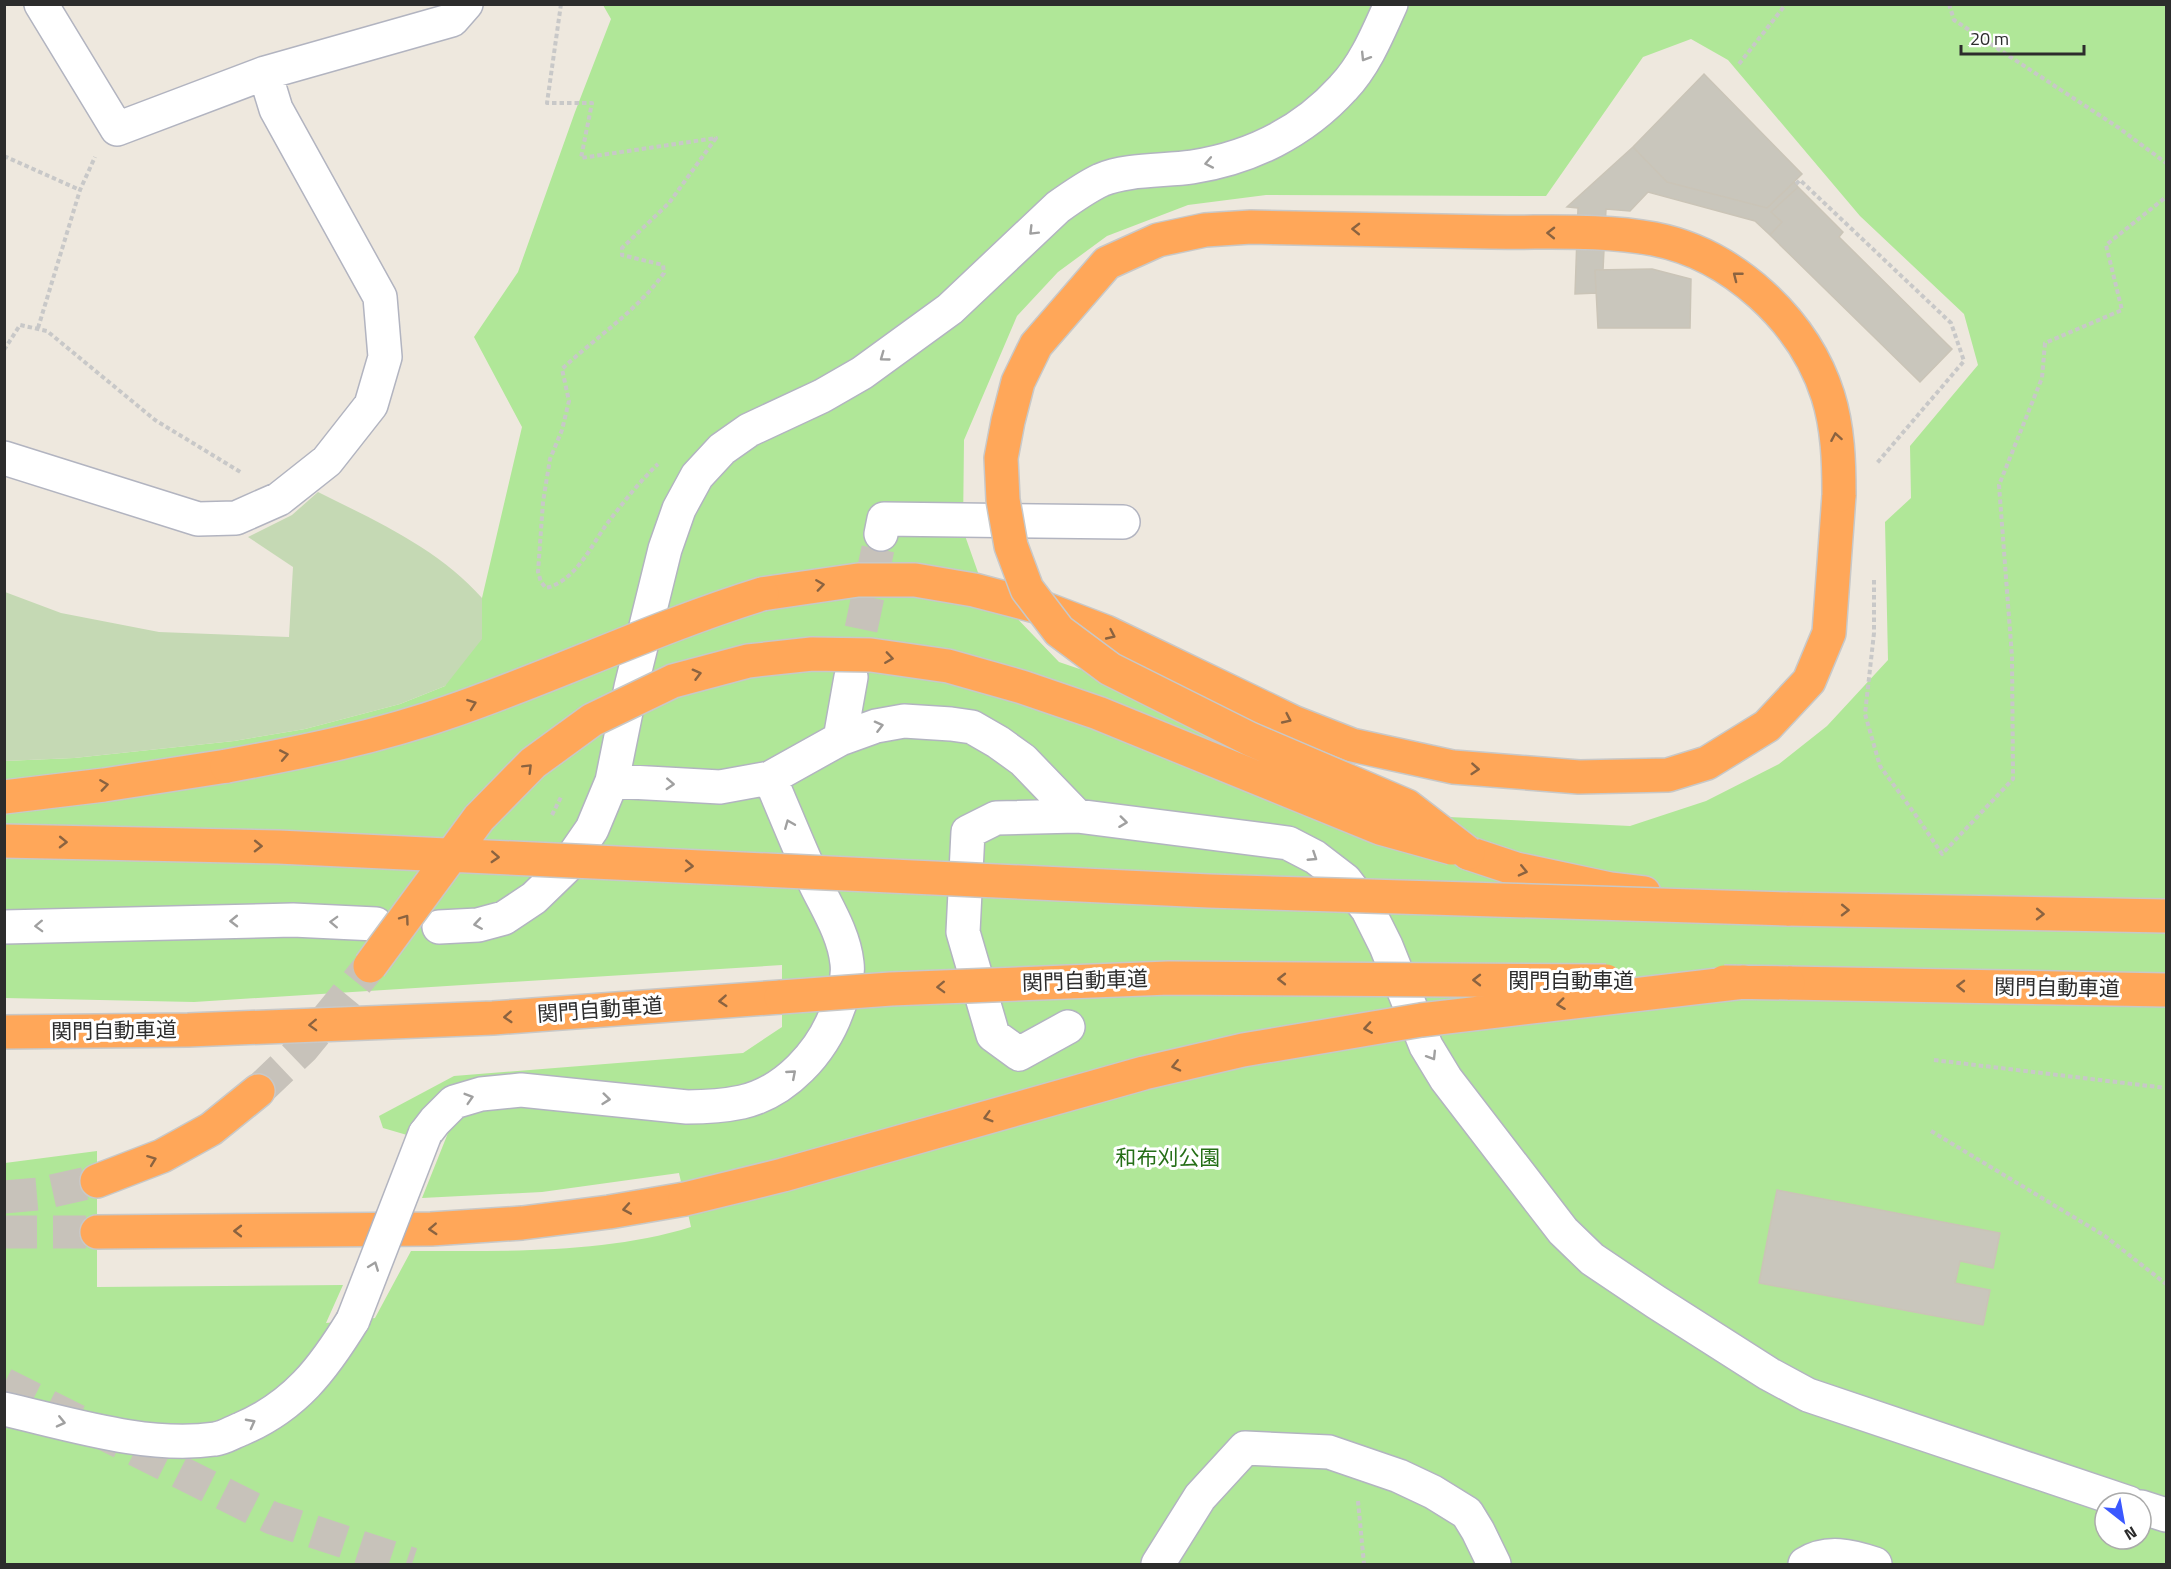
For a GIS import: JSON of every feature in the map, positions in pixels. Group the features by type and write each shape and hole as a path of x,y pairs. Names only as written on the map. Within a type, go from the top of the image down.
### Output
{"highway":[{"path":"4,796 104,785 226,766 384,733 510,690 666,627 762,594 858,580 915,580 974,590 1043,608 1106,632 1293,722 1352,745 1453,767 1579,777 1668,775 1707,763 1767,726 1809,681 1828,633 1839,495 1838,445 1828,397 1812,357 1788,324 1758,293 1723,265 1687,248 1625,234 1251,227 1205,230 1158,240 1107,263 1036,345 1018,382 1001,458 1003,500 1011,546 1027,589 1059,631 1110,669 1250,739 1407,806 1468,853"},
{"path":"370,966 480,818 533,763 592,720 673,681 748,661 812,654 872,655 948,666 1022,687 1098,713 1380,828 1468,853 1516,870 1610,889 1753,909"},
{"path":"4,841 278,847 1209,891 1753,909 2166,916"},
{"name":"関門自動車道","path":"4,1032 188,1030 481,1018 891,989 1169,978 1744,982 2166,990"},
{"path":"97,1232 431,1229 522,1223 609,1212 685,1199 783,1175 1144,1073 1243,1050 1421,1020 1744,982"},
{"path":"98,1181 162,1156 211,1129 258,1091"}],"street":[{"path":"41,4 117,129 265,73 452,20 466,4"},
{"path":"439,927 478,925 504,918 534,898 565,868 592,829 612,781 631,687 664,549 679,509 697,476 722,449 749,430 822,396 862,373 950,309 1058,207 1077,193 1103,179 1118,175 1193,166 1228,159 1293,132 1344,87 1368,53 1391,4"},
{"path":"4,458 198,519 236,518 279,499 327,461 371,405 385,357 380,297 276,109 265,73"},
{"path":"881,534 884,519 1123,522"},
{"path":"840,739 851,677"},
{"path":"612,781 720,787 770,778 840,739 876,726 904,721 972,727 1023,760 1077,816"},
{"path":"4,1409 103,1432 160,1441 217,1439 249,1425 299,1393 329,1359 353,1320 425,1134 454,1102 481,1094 521,1090 687,1107 714,1107 744,1102 768,1092 790,1077 816,1052 832,1024 844,994 848,964 839,932 796,842 770,778"},
{"path":"1068,1027 1019,1054 993,1035 963,932 968,832 996,818 1077,816 1288,843 1315,857 1345,880 1368,910 1386,946 1426,1046 1446,1079 1563,1231 1592,1259 1769,1374 1808,1395 2093,1491"},
{"path":"4,927 293,920 376,924"},
{"path":"1158,1564 1200,1497 1245,1448 1329,1452 1399,1476 1433,1492 1467,1513 1494,1564"},
{"path":"1805,1564 1813,1559 1845,1555 1875,1564"}],"path":[{"path":"561,4 547,103 592,102 581,158 716,138 669,203 622,248 622,255 663,266 664,273 629,313 586,346 562,369 569,401 562,430 550,459 543,502 538,572 546,588 556,586 575,569 645,475 663,459"},
{"path":"1740,64 1786,4"},
{"path":"1949,4 1954,20 2118,128 2166,163"},
{"path":"38,328 80,190 98,149 117,129"},
{"path":"4,156 80,190"},
{"path":"1796,184 1800,180 1951,323 1964,361 1874,467"},
{"path":"1874,574 1874,633 1865,714 1880,766 1942,854 2013,779 2012,657 1999,485 2042,378 2045,343 2122,310 2106,245 2166,197"},
{"path":"4,350 20,325 47,331 155,420 279,499"},
{"path":"1934,1060 2166,1088"},
{"path":"1931,1131 2104,1236 2166,1284"},
{"path":"1358,1493 1364,1564"}],"green space":[{"name":"和布刈公園","path":"603,5 2166,5 2166,1564 5,1564 5,1163 97,1151 97,1287 343,1285 326,1323 375,1318 411,1251 516,1251 588,1246 658,1236 691,1227 679,1173 542,1192 422,1198 448,1133 407,1135 383,1128 379,1116 454,1076 743,1053 782,1027 782,965 194,1002 5,998 4,761 74,758 234,741 305,729 400,704 445,686 482,598 522,427 474,337 518,272 611,19","holes":["1691,39 1728,60 1860,216 1964,314 1978,365 1910,446 1911,498 1885,522 1888,660 1827,726 1779,764 1706,801 1630,826 1449,817 1224,718 1059,662 981,581 963,530 964,440 1017,316 1058,272 1107,236 1188,205 1266,195 1546,196 1643,57"]},
{"path":"318,492 384,525 427,551 465,581 482,598 482,639 445,686 400,704 305,729 234,741 74,758 5,761 5,592 61,613 159,632 289,637 293,567 248,537 292,515"}],"building":[{"path":"1704,74 1802,174 1767,208 1667,182 1633,147"},
{"path":"1633,147 1667,182 1767,208 1794,182 1798,187 1771,212 1782,222 1770,235 1755,221 1648,192 1630,211 1606,209 1603,270 1595,270 1596,293 1575,294 1578,208 1567,207"},
{"path":"1798,187 1843,232 1839,237 1952,349 1920,382 1770,235 1782,222 1771,212"},
{"path":"1652,269 1691,279 1690,328 1598,328 1595,270"},
{"path":"1777,1190 2000,1233 1993,1268 1960,1261 1955,1283 1990,1290 1983,1325 1759,1283"}],"tunnel":[{"path":"851,677 881,534"},
{"path":"258,1091 303,1048 370,966"},
{"path":"4,1197 38,1194 97,1181"},
{"path":"4,1232 97,1232"},
{"path":"4,1384 272,1518 412,1564"}]}
